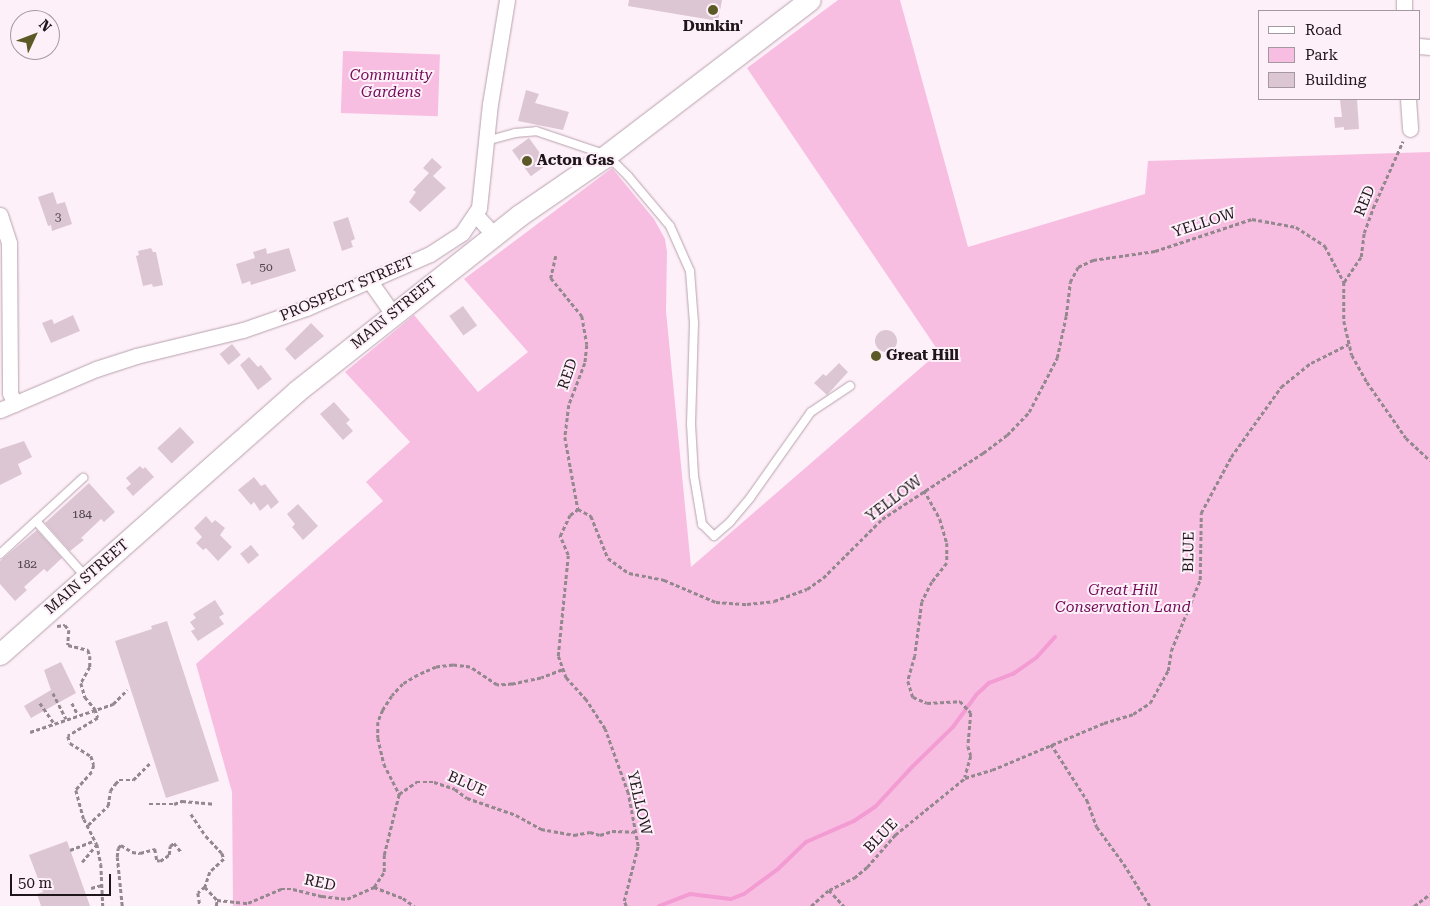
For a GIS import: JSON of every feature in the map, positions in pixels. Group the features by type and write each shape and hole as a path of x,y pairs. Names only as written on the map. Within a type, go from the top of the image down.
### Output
{"main road":[{"name":"MAIN STREET","path":"0,654 256,426 393,314 494,235 606,155 810,0"}],"street":[{"name":"PROSPECT STREET","path":"0,410 96,369 136,356 243,330 306,308 430,254 462,233 479,208 486,141 507,0"},
{"path":"1408,100 1410,129"},
{"path":"475,214 494,235"},
{"path":"0,215 9,243 10,393 15,404"},
{"path":"369,280 393,314"}],"lane":[{"path":"486,141 516,133 536,131 606,155 628,176 670,226 690,272 694,323 691,424 694,476 702,524 714,536 730,522 750,498 811,412 850,386"},
{"path":"0,554 83,478"},
{"path":"36,521 86,578"}],"path":[{"name":"RED","path":"1344,282 1361,257 1364,233 1372,208 1410,129"},
{"name":"YELLOW","path":"626,906 624,901 638,846 628,793 605,729 586,700 566,678 558,656 568,555 560,536 570,515 578,509 591,516 608,558 629,573 664,580 716,602 747,604 774,601 807,588 823,578 882,519 983,453 1007,435 1029,412 1057,358 1066,316 1070,282 1078,267 1093,260 1155,251 1252,219 1296,227 1325,246 1344,282 1344,321 1352,354 1367,382 1406,438 1430,460"},
{"name":"RED","path":"556,256 551,278 582,316 586,331 585,363 569,406 565,437 578,509"},
{"name":"BLUE","path":"811,906 829,890 854,878 867,867 894,835 965,778 992,770 1051,744 1104,723 1133,714 1150,704 1168,671 1171,651 1200,580 1201,513 1231,457 1281,387 1311,363 1349,344"},
{"path":"924,490 940,519 948,543 947,563 932,582 922,602 915,656 908,680 913,697 927,703 960,701 971,713 968,746 972,756 965,778"},
{"path":"56,627 65,625 70,630 68,645 88,650 90,656 90,666 81,684 85,697 96,709 98,718 68,736 70,743 91,756 94,765 92,772 76,790 79,804 96,842 103,906"},
{"path":"414,906 403,898 374,887 384,872 384,855 399,794 384,764 378,738 378,722 383,710 403,684 436,667 453,665 470,667 497,685 541,678 562,670"},
{"path":"30,732 113,704 127,690"},
{"path":"53,693 66,719"},
{"path":"40,703 54,723"},
{"path":"72,703 78,715"},
{"path":"1051,744 1087,800 1097,827 1124,864 1150,906"},
{"path":"88,825 108,806 110,791 119,780 134,780 150,763"},
{"name":"BLUE","path":"399,794 416,782 434,782 456,789 467,798 516,815 541,829 574,834 590,832 600,835 612,831 635,832"},
{"path":"148,804 174,804 182,801 214,804"},
{"path":"191,814 206,836 222,853 224,859 210,872 205,887 198,893 200,906"},
{"path":"70,850 96,842"},
{"path":"82,862 96,842"},
{"path":"122,906 117,857 118,848 121,845 132,852 140,853 155,849 157,860 160,861 169,855 170,846 174,843 182,853"},
{"path":"91,888 102,885"},
{"path":"205,887 216,897 216,906"},
{"name":"RED","path":"217,900 223,904 231,902 248,903 281,888 293,888 322,896 346,899 374,887"},
{"path":"829,890 844,906"},
{"path":"1414,906 1430,894"}],"green space":[{"name":"Great Hill Conservation Land","path":"838,0 900,0 968,247 1145,194 1148,161 1430,152 1430,906 233,906 232,792 196,664 383,501 366,482 410,442 345,372 414,315 478,392 528,352 464,279 612,168 654,219 665,239 667,252 666,311 691,567 939,352 747,68"},
{"name":"Community Gardens","path":"343,51 440,54 438,116 341,113"}],"building":[{"path":"629,0 722,0 718,21 628,6"},
{"path":"526,90 539,94 535,103 569,112 563,130 518,121"},
{"path":"1340,100 1357,100 1359,129 1344,130 1344,127 1335,128 1334,117 1342,117"},
{"path":"529,138 548,164 531,176 512,150"},
{"path":"432,158 442,167 433,176 446,188 420,212 409,202 416,192 413,190 429,173 423,168"},
{"path":"53,192 57,204 65,202 72,224 52,231 51,225 48,226 38,197"},
{"path":"348,217 355,239 351,241 353,247 342,251 333,222"},
{"path":"151,248 153,252 156,252 163,285 153,287 152,284 143,286 136,256 139,255 138,251"},
{"path":"266,248 267,254 289,248 296,271 251,285 250,281 242,284 236,264 255,258 253,252"},
{"path":"463,306 477,325 463,335 449,316"},
{"path":"73,315 80,331 51,343 42,323 52,319 54,324"},
{"path":"311,323 324,336 295,360 285,349"},
{"path":"886,330 896,337 897,341 890,351 886,352 876,345 875,341 882,331"},
{"path":"232,344 241,355 228,365 220,354"},
{"path":"249,357 258,367 261,365 272,379 258,390 240,365"},
{"path":"839,363 848,372 827,395 814,383 823,374 826,376"},
{"path":"334,402 350,420 346,423 353,431 343,440 320,414"},
{"path":"180,427 194,442 172,464 157,448"},
{"path":"24,441 32,457 18,464 22,474 0,485 0,449"},
{"path":"140,466 143,469 145,467 154,477 133,496 126,488 131,484 126,478"},
{"path":"254,477 261,486 265,484 279,502 271,509 268,504 260,511 254,502 251,505 238,490"},
{"path":"89,483 115,512 104,522 101,519 81,538 84,540 70,551 45,523"},
{"path":"298,504 318,526 303,540 292,527 295,524 287,514"},
{"path":"206,516 212,523 215,520 225,528 220,535 232,547 218,561 206,548 203,550 196,543 202,537 194,528"},
{"path":"37,530 62,558 47,572 44,569 24,587 27,590 15,601 0,584 0,561"},
{"path":"251,545 259,555 248,564 240,554"},
{"path":"215,600 224,614 219,617 224,624 198,641 191,631 195,629 190,622 196,618 193,614"},
{"path":"167,621 219,781 166,798 115,641 152,629 151,626"},
{"path":"61,662 76,693 31,718 24,706 51,690 44,670"},
{"path":"67,841 90,906 41,906 37,894 43,892 29,855"}],"waterway":[{"path":"659,906 690,894 731,899 744,894 778,869 806,842 854,821 875,807 953,727 976,695 989,683 1013,674 1037,657 1055,637"}],"place":[{"name":"Dunkin'","path":"713,10"},
{"name":"Acton Gas","path":"527,161"},
{"name":"Great Hill","path":"876,356"}]}
